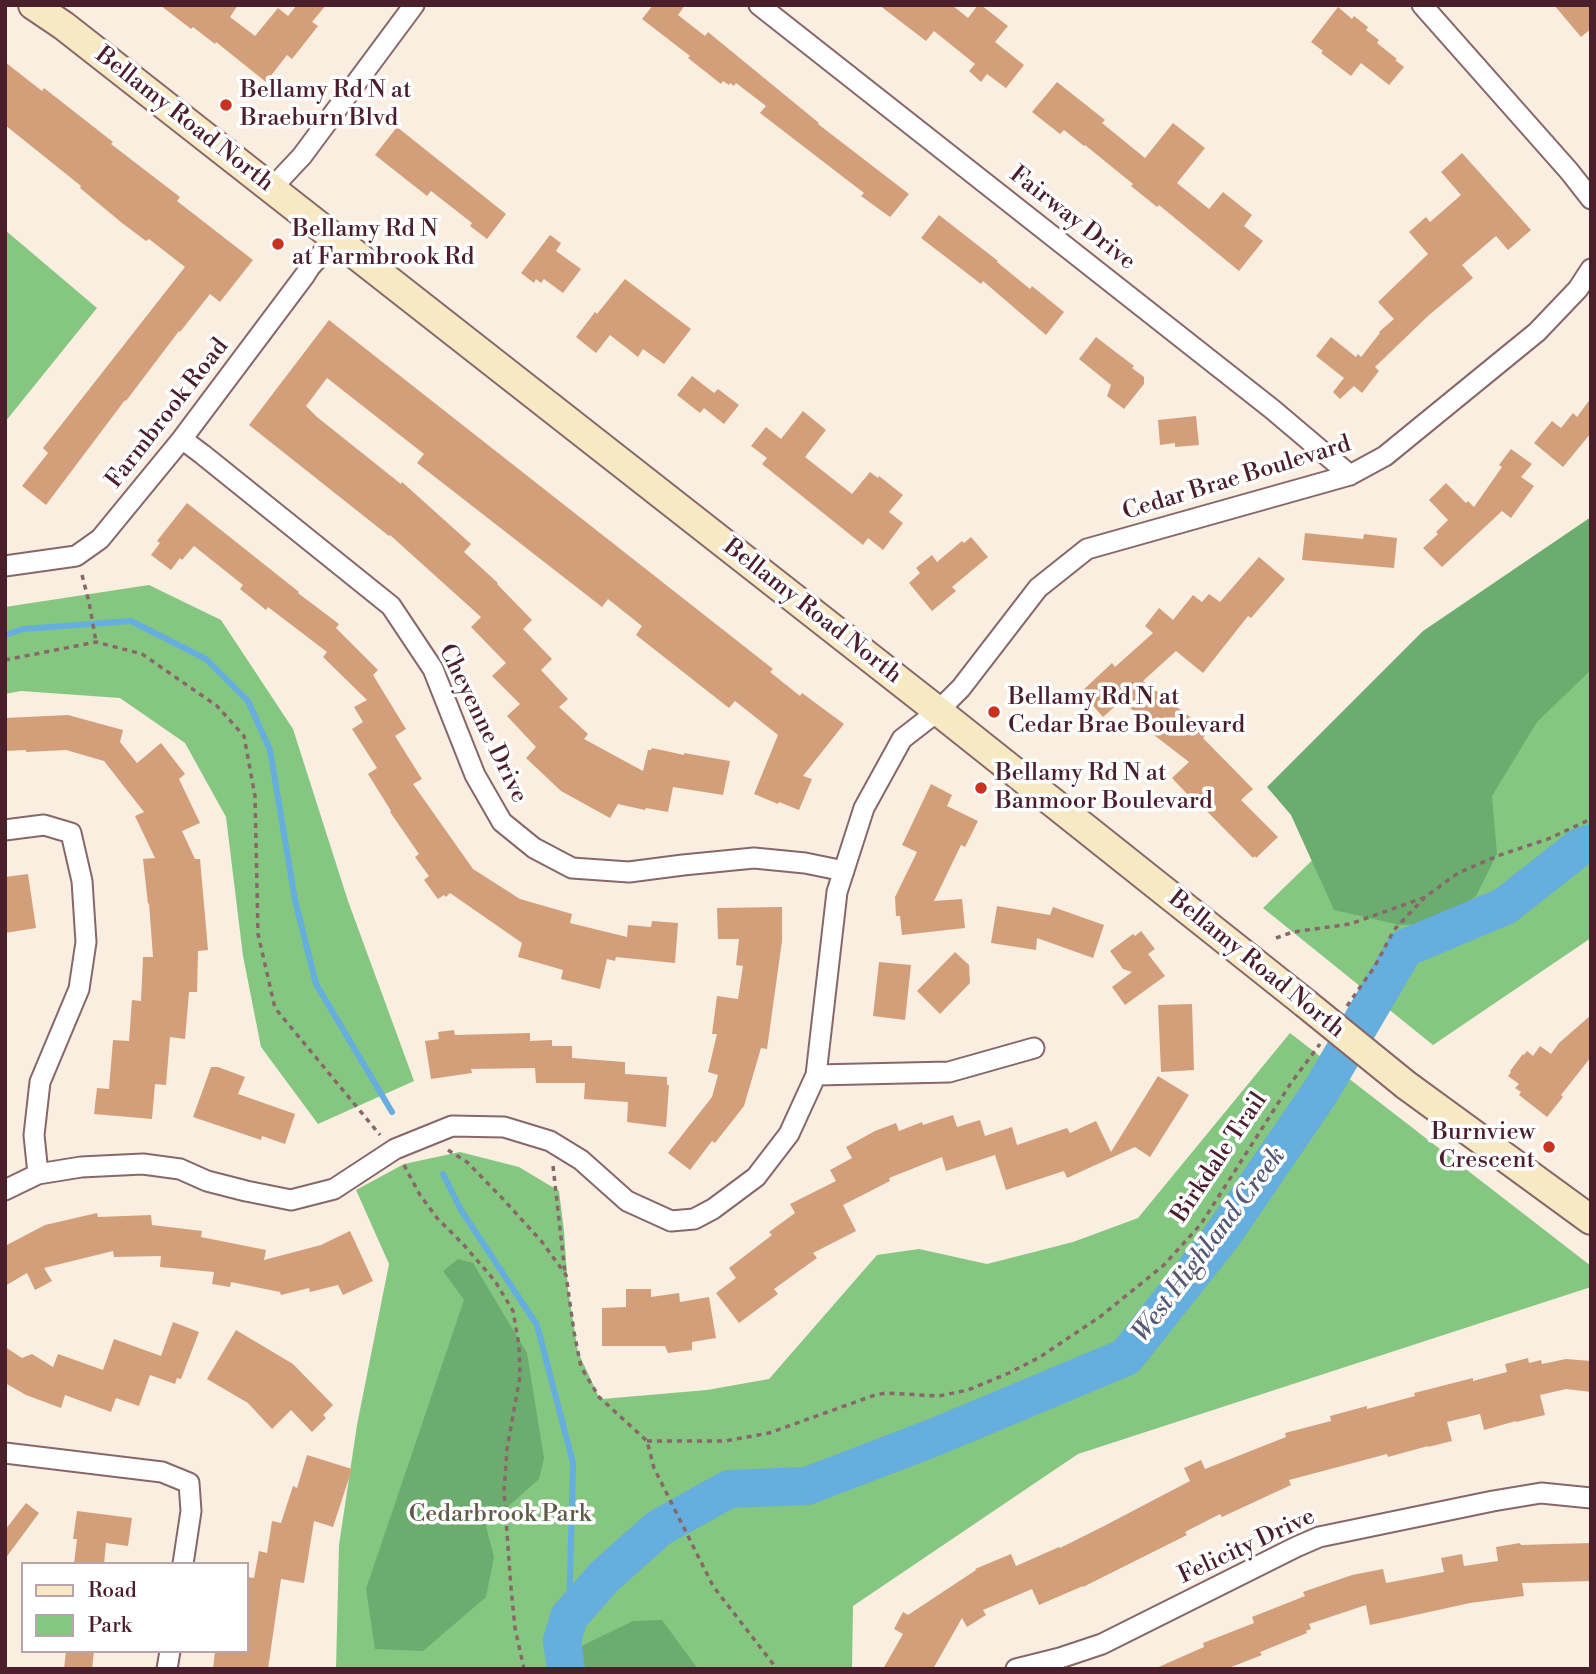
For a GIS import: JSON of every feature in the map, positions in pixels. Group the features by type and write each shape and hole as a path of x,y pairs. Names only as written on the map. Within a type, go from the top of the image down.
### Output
{"street":[{"name":"Bellamy Road North","path":"33,5 64,26 272,188 938,711 1406,1085 1587,1211"},
{"path":"272,188 302,156 414,5"},
{"name":"Fairway Drive","path":"759,5 1262,400 1350,475"},
{"path":"1422,5 1591,199"},
{"name":"Farmbrook Road","path":"5,566 76,556 100,539 182,439 310,267 335,239"},
{"name":"Cedar Brae Boulevard","path":"5,1191 38,1174 81,1167 143,1164 180,1169 207,1181 291,1200 334,1189 395,1149 452,1126 504,1127 550,1141 581,1160 627,1201 671,1221 694,1219 713,1209 757,1177 789,1134 817,1075 837,892 864,808 902,739 938,711 961,688 1038,588 1087,549 1350,475 1385,456 1537,332 1578,289 1591,269"},
{"name":"Cheyenne Drive","path":"182,439 391,606 433,669 475,775 502,822 534,848 572,867 629,872 754,858 805,863 844,871"},
{"path":"5,830 44,825 71,833 82,881 86,942 79,989 40,1082 34,1135 38,1174"},
{"path":"817,1075 949,1072 1034,1048"},
{"path":"5,1453 162,1472 190,1483 191,1511 183,1562"},
{"name":"Felicity Drive","path":"1016,1669 1102,1644 1320,1537 1541,1493 1591,1497"}],"path":[{"path":"76,556 89,602 96,642"},
{"path":"5,660 96,642 142,654 218,706 244,736 255,796 258,934 275,1009 376,1132 395,1149 420,1195 437,1218 464,1244 495,1281 513,1311 519,1345 520,1377 507,1449 504,1492 510,1588 524,1669"},
{"path":"1340,1016 1375,966 1394,930 1425,897 1458,873 1548,839 1591,819"},
{"path":"1276,938 1293,932 1350,924 1425,897"},
{"name":"Birkdale Trail","path":"647,1441 725,1441 769,1433 872,1395 886,1393 939,1396 968,1390 1040,1357 1101,1316 1144,1282 1164,1265 1201,1224 1291,1083 1324,1038"},
{"path":"428,1136 467,1162 542,1242 566,1275"},
{"path":"550,1141 566,1275 581,1367 598,1397 647,1441 654,1468 713,1586 777,1669"}],"green space":[{"path":"5,230 97,308 5,422"},
{"path":"1591,517 1591,670 1537,722 1492,796 1497,854 1476,896 1439,923 1400,925 1334,910 1291,815 1267,787 1423,631"},
{"path":"149,585 221,620 293,729 348,901 414,1081 318,1124 261,1047 243,956 226,817 185,743 120,698 21,691 5,694 5,607"},
{"path":"1591,598 1591,938 1433,1045 1263,908 1474,703"},
{"name":"Cedarbrook Park","path":"1290,1033 1591,1266 1591,1287 1078,1454 853,1606 852,1669 336,1669 339,1545 357,1425 389,1264 356,1190 404,1164 460,1152 519,1167 559,1191 568,1289 578,1352 598,1395 602,1399 707,1390 769,1379 877,1255 919,1249 987,1264 1073,1242 1138,1218"},
{"path":"458,1259 473,1263 527,1353 544,1458 539,1479 486,1526 494,1557 486,1597 423,1651 375,1649 366,1589 464,1300 443,1271"},
{"path":"662,1620 698,1669 550,1669 565,1654 633,1621"}],"building":[{"path":"160,5 238,5 230,17 255,36 278,8 288,16 297,5 326,5 312,22 318,26 292,59 287,55 266,82 216,42 215,44 193,27 191,29"},
{"path":"653,5 685,5 678,15 705,36 708,32 818,124 909,194 890,217 861,196 864,193 760,113 766,106 736,83 734,86 723,81 721,84 642,19"},
{"path":"879,5 952,5 968,18 978,5 981,5 1008,26 995,42 1024,65 1006,88 987,74 981,82 969,71 975,64 934,31 926,41"},
{"path":"1554,5 1591,5 1591,29 1581,37"},
{"path":"1338,7 1352,19 1354,16 1368,27 1366,30 1379,40 1377,43 1404,67 1389,85 1361,63 1351,76 1311,42"},
{"path":"5,62 42,91 44,88 113,142 111,144 180,197 177,201 253,260 220,302 210,294 46,505 22,486 48,453 43,448 185,267 149,239 146,241 122,223 5,125"},
{"path":"1057,82 1105,120 1102,123 1145,158 1173,123 1205,148 1177,183 1209,209 1223,192 1252,215 1244,226 1263,241 1239,271 1159,205 1157,207 1131,186 1133,184 1085,145 1064,130 1060,134 1032,112"},
{"path":"397,127 506,214 487,239 470,226 472,223 431,191 427,196 375,155"},
{"path":"1462,153 1531,230 1508,250 1496,236 1462,265 1473,278 1428,316 1375,367 1379,371 1362,393 1354,386 1340,399 1333,392 1344,378 1316,356 1331,337 1356,357 1358,354 1361,357 1379,332 1394,319 1378,302 1428,254 1409,232 1426,217 1430,222 1461,195 1441,172"},
{"path":"939,215 1030,289 1032,286 1064,312 1046,335 983,281 981,284 921,238"},
{"path":"550,235 561,243 556,251 581,269 563,293 544,279 541,283 536,279 534,283 521,273"},
{"path":"625,279 691,329 664,364 643,349 638,357 610,335 596,353 576,337"},
{"path":"329,320 773,669 770,672 800,696 802,693 844,724 803,776 812,779 799,810 754,794 778,735 735,701 729,708 636,635 642,626 608,599 602,607 417,463 424,454 327,378 306,406 401,484 402,482 471,544 464,552 498,583 532,620 523,629 552,659 541,670 568,699 559,707 588,734 584,739 643,771 648,750 652,748 730,761 723,795 673,787 668,812 618,804 610,818 561,791 526,758 536,747 507,716 520,704 492,676 506,663 471,627 481,617 390,535 249,425"},
{"path":"1096,337 1144,377 1144,384 1124,409 1107,396 1111,385 1079,359"},
{"path":"692,376 714,393 718,389 739,405 724,424 704,408 700,413 677,395"},
{"path":"1591,398 1591,433 1563,467 1534,443 1552,421 1561,428 1573,413 1577,417"},
{"path":"803,411 826,430 805,457 852,494 870,472 903,495 889,512 903,523 883,550 868,538 863,545 762,464 767,458 751,446 766,427 781,439"},
{"path":"1196,416 1199,445 1160,445 1158,420"},
{"path":"1511,449 1532,464 1521,477 1534,486 1511,518 1502,511 1442,567 1423,548 1448,520 1429,500 1446,483 1466,503 1468,501 1474,507"},
{"path":"187,503 339,624 336,628 378,670 373,675 406,729 395,736 422,779 413,784 473,869 520,899 572,914 570,923 627,937 628,925 651,927 652,921 678,923 675,963 616,957 615,961 607,959 600,989 561,979 563,970 518,957 522,943 450,893 438,899 424,880 429,876 415,857 419,854 368,774 377,768 352,729 363,722 354,707 367,700 323,657 327,652 268,607 266,610 240,589 243,585 194,546 171,570 151,555 160,543 157,541"},
{"path":"1305,533 1363,539 1364,534 1397,538 1394,568 1302,560"},
{"path":"971,537 988,557 952,587 956,591 932,611 909,583 920,573 916,568 932,555 937,562 962,541 964,543"},
{"path":"1259,557 1285,579 1251,618 1248,616 1203,673 1176,651 1143,681 1208,731 1203,738 1253,789 1241,800 1278,837 1253,858 1172,778 1189,762 1154,735 1158,730 1121,701 1103,717 1081,692 1112,663 1115,667 1153,633 1145,626 1159,608 1173,620 1193,595 1202,602 1209,594 1220,602"},
{"path":"68,715 123,730 120,742 137,763 161,743 185,774 179,779 200,823 182,831 195,859 200,859 208,950 198,951 197,992 189,992 185,1039 170,1037 166,1085 155,1084 152,1119 94,1114 97,1088 109,1089 113,1040 129,1041 132,1000 141,1001 143,957 153,957 143,859 155,858 135,816 144,812 104,761 66,750 5,751 5,718"},
{"path":"931,784 952,795 947,806 978,821 965,847 961,845 934,901 962,899 965,928 902,935 900,916 896,916 895,897 917,852 902,845"},
{"path":"28,874 36,928 5,933 5,877"},
{"path":"997,906 1050,915 1053,907 1104,925 1093,958 1037,938 1036,950 991,943"},
{"path":"782,907 782,941 767,1049 761,1048 744,1106 690,1170 668,1153 712,1097 718,1075 708,1072 717,1034 712,1034 717,996 738,999 743,966 736,965 739,939 718,939 717,908"},
{"path":"1141,931 1155,949 1148,954 1165,976 1125,1005 1112,987 1132,972 1123,969 1110,951"},
{"path":"955,952 969,965 970,983 940,1014 917,991"},
{"path":"879,962 911,965 905,1020 873,1016"},
{"path":"1192,1004 1194,1070 1161,1072 1158,1005"},
{"path":"1591,1015 1591,1057 1547,1117 1519,1095 1521,1092 1515,1088 1519,1084 1508,1076 1510,1071 1527,1051 1533,1056 1540,1046 1551,1054 1559,1043"},
{"path":"454,1030 455,1035 530,1033 530,1041 552,1040 552,1046 572,1046 572,1058 625,1062 625,1074 667,1077 669,1085 666,1127 627,1122 628,1102 584,1099 585,1083 536,1083 535,1068 471,1069 472,1073 431,1079 425,1041 439,1039 438,1032"},
{"path":"211,1067 245,1077 238,1094 295,1114 285,1144 262,1136 261,1140 193,1117"},
{"path":"1158,1076 1189,1095 1150,1157 1135,1147 1067,1178 1064,1171 1006,1190 995,1155 946,1171 942,1157 889,1178 890,1181 843,1205 856,1231 813,1253 817,1258 774,1289 778,1294 739,1323 716,1293 736,1278 729,1268 772,1235 769,1232 795,1213 790,1204 836,1181 830,1170 852,1158 846,1147 875,1131 896,1123 899,1131 953,1115 957,1127 980,1120 985,1136 1012,1127 1017,1145 1067,1128 1070,1133 1096,1121 1111,1152"},
{"path":"97,1213 98,1217 151,1215 152,1225 202,1231 201,1237 266,1250 264,1260 321,1245 350,1231 373,1281 343,1295 338,1285 281,1295 280,1292 231,1282 230,1287 212,1284 214,1272 160,1267 161,1256 114,1257 113,1251 44,1268 52,1281 35,1290 27,1273 5,1286 5,1246 45,1225"},
{"path":"626,1289 651,1289 651,1297 679,1293 680,1302 709,1297 716,1338 692,1342 692,1350 668,1353 665,1346 602,1346 602,1308 626,1307"},
{"path":"173,1322 199,1332 181,1379 177,1378 175,1384 150,1375 139,1406 116,1398 111,1412 65,1395 61,1408 26,1395 5,1383 5,1347 22,1358 32,1354 53,1367 58,1354 103,1370 114,1339 161,1356"},
{"path":"236,1330 293,1364 333,1405 323,1415 326,1418 312,1432 291,1410 272,1429 248,1403 207,1379"},
{"path":"1528,1358 1529,1363 1541,1360 1542,1364 1566,1359 1591,1361 1591,1392 1566,1389 1540,1395 1545,1415 1484,1430 1480,1414 1447,1422 1452,1441 1388,1457 1387,1454 1289,1480 1291,1485 1222,1517 1220,1514 1185,1532 1187,1535 1083,1587 1039,1605 1032,1589 983,1610 986,1615 967,1627 962,1618 933,1669 883,1669 903,1634 894,1629 903,1612 908,1615 975,1569 1011,1554 1016,1566 1104,1526 1190,1481 1184,1468 1201,1460 1205,1469 1286,1437 1285,1433 1331,1421 1330,1416 1367,1406 1367,1409 1415,1396 1414,1393 1473,1378 1473,1381 1507,1372 1505,1364"},
{"path":"307,1455 352,1469 333,1527 314,1521 304,1583 281,1579 268,1669 213,1669 215,1653 248,1653 248,1577 254,1578 259,1551 267,1553 272,1521 281,1523 293,1486 297,1488"},
{"path":"26,1503 39,1513 5,1559 5,1530"},
{"path":"77,1511 132,1518 128,1546 106,1543 104,1562 74,1562 77,1539 73,1539"},
{"path":"1520,1543 1591,1543 1591,1581 1522,1583 1524,1596 1470,1603 1370,1625 1366,1605 1309,1624 1311,1629 1306,1631 1307,1633 1226,1669 1154,1669 1204,1647 1203,1643 1254,1623 1252,1617 1305,1596 1303,1592 1352,1575 1383,1569 1386,1583 1444,1572 1441,1558 1462,1554 1464,1566 1498,1561 1496,1547"},
{"path":"66,1653 94,1653 92,1669 64,1669"}],"waterway":[{"path":"5,635 23,629 131,621 206,659 248,701 270,750 295,900 316,984 392,1112"},
{"name":"West Highland Creek","path":"566,1669 562,1641 569,1617 604,1577 659,1528 729,1489 807,1486 935,1437 1126,1357 1222,1236 1321,1091 1405,948 1505,906 1580,847 1591,843"},
{"path":"443,1174 461,1210 537,1325 573,1463 569,1617"}],"place":[{"name":"Bellamy Rd N at Braeburn Blvd","path":"226,105"},
{"name":"Bellamy Rd N at Farmbrook Rd","path":"278,244"},
{"name":"Bellamy Rd N at Cedar Brae Boulevard","path":"994,712"},
{"name":"Bellamy Rd N at Banmoor Boulevard","path":"981,788"},
{"name":"Burnview Crescent","path":"1549,1147"}]}
